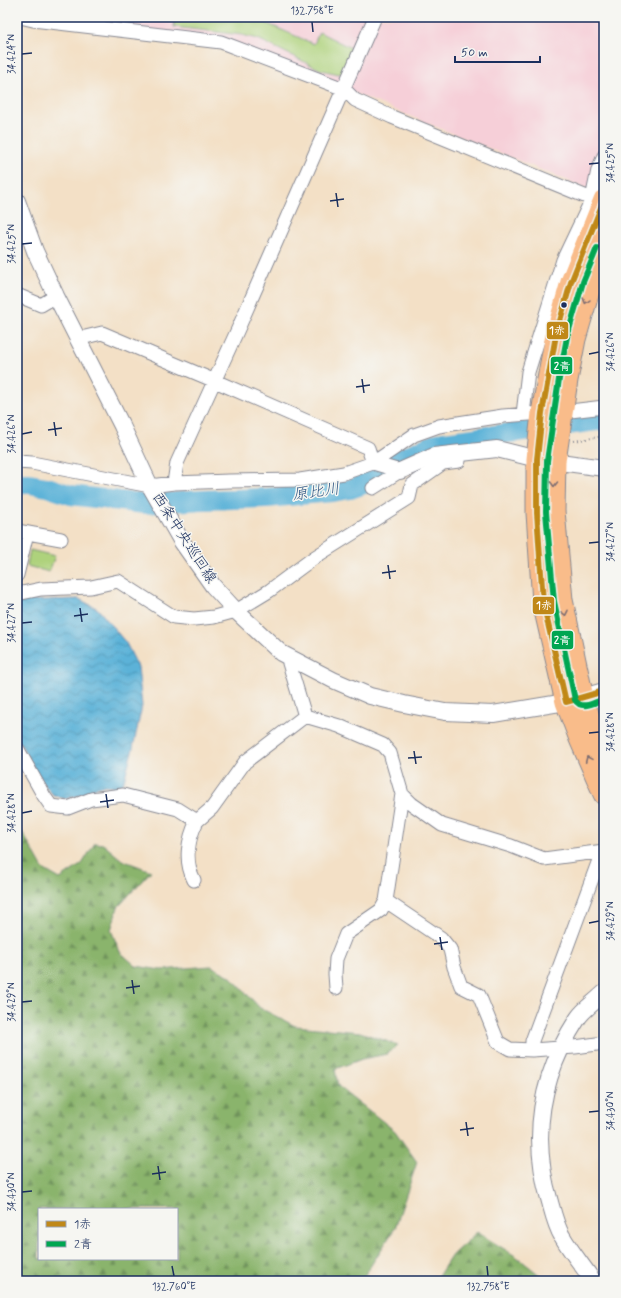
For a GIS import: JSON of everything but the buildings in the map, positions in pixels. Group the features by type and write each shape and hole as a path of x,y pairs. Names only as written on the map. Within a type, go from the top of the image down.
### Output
{"highway":[{"path":"558,378 556,335 570,282 601,201"},
{"path":"604,251 591,284 575,339 542,413 550,454 537,512 543,602 574,700 580,739 604,794"},
{"path":"574,700 595,735 604,758"}],"street":[{"path":"18,17 221,42 344,89 356,100 392,117 601,201"},
{"path":"174,483 176,463 215,380 375,17"},
{"path":"542,413 528,372 563,260 601,201 598,170 604,156"},
{"name":"西条中央巡回線","path":"17,205 35,251 77,339 122,426 152,489 182,542 213,586 236,611 282,653 333,680 370,696 445,712 493,714 574,700 604,691"},
{"path":"17,295 41,305 56,296"},
{"path":"77,339 102,333 215,380 368,448 373,463"},
{"path":"528,372 558,378"},
{"path":"17,462 32,463 152,489 174,483 300,480 344,473 373,463 414,435 439,426 604,407"},
{"path":"373,488 400,470 434,456 482,450 497,449 550,454 604,468"},
{"path":"17,594 41,589 91,587 118,581 174,617 194,619 214,617 236,611 269,591 315,557 409,498 412,485 443,463 478,458 482,450"},
{"path":"373,463 400,470"},
{"path":"17,575 22,532 61,539"},
{"path":"289,657 289,663 305,716"},
{"path":"305,716 339,726 383,745 390,753 402,794 386,902 382,910 346,934 336,959 336,988"},
{"path":"194,880 191,874 188,853 192,831 197,821 212,808 245,762 305,716"},
{"path":"17,748 51,806 68,808 91,799 123,795 178,809 197,821"},
{"path":"402,794 412,804 442,825 511,846 544,859 603,851 532,1042 532,1050"},
{"path":"386,902 441,938 450,949 454,967 461,986 479,995 498,1042 510,1048 532,1050 604,1043"},
{"path":"593,1281 561,1235 545,1186 541,1165 540,1118 544,1096 551,1073 562,1048 578,1017 604,993"}],"path":[{"path":"550,454 604,436"}],"shaded area":[{"path":"22,17 604,17 604,167 593,191 344,89 221,42"}],"green space":[{"path":"175,17 252,17 314,44 319,32 353,49 342,73 339,74 321,70 258,39 242,35 174,27"},
{"path":"30,550 55,556 49,572 27,566"},
{"path":"17,828 20,828 43,869 60,879 82,864 95,843 103,844 122,860 151,871 118,907 111,930 120,952 136,966 161,970 211,966 230,976 260,1008 295,1026 360,1032 398,1045 387,1054 362,1059 335,1069 338,1086 395,1131 417,1162 395,1228 361,1281 17,1281"},
{"path":"477,1232 517,1257 547,1281 435,1281 452,1255"}],"water":[{"path":"79,599 98,609 126,643 138,667 142,706 133,748 124,780 121,785 115,787 106,785 95,788 81,795 65,799 53,795 42,782 17,738 17,601"}],"waterway":[{"name":"原比川","path":"17,482 47,487 71,495 144,504 266,498 332,492 350,489 364,484 398,459 437,443 604,420"}],"transit line":[{"name":"1赤","path":"604,200 571,282 556,335 542,413 537,459 537,513 543,602 566,702 604,691"},
{"name":"2青","path":"597,248 583,282 567,337 559,379 547,461 546,512 554,601 575,700 581,705 589,705 604,699"}]}
